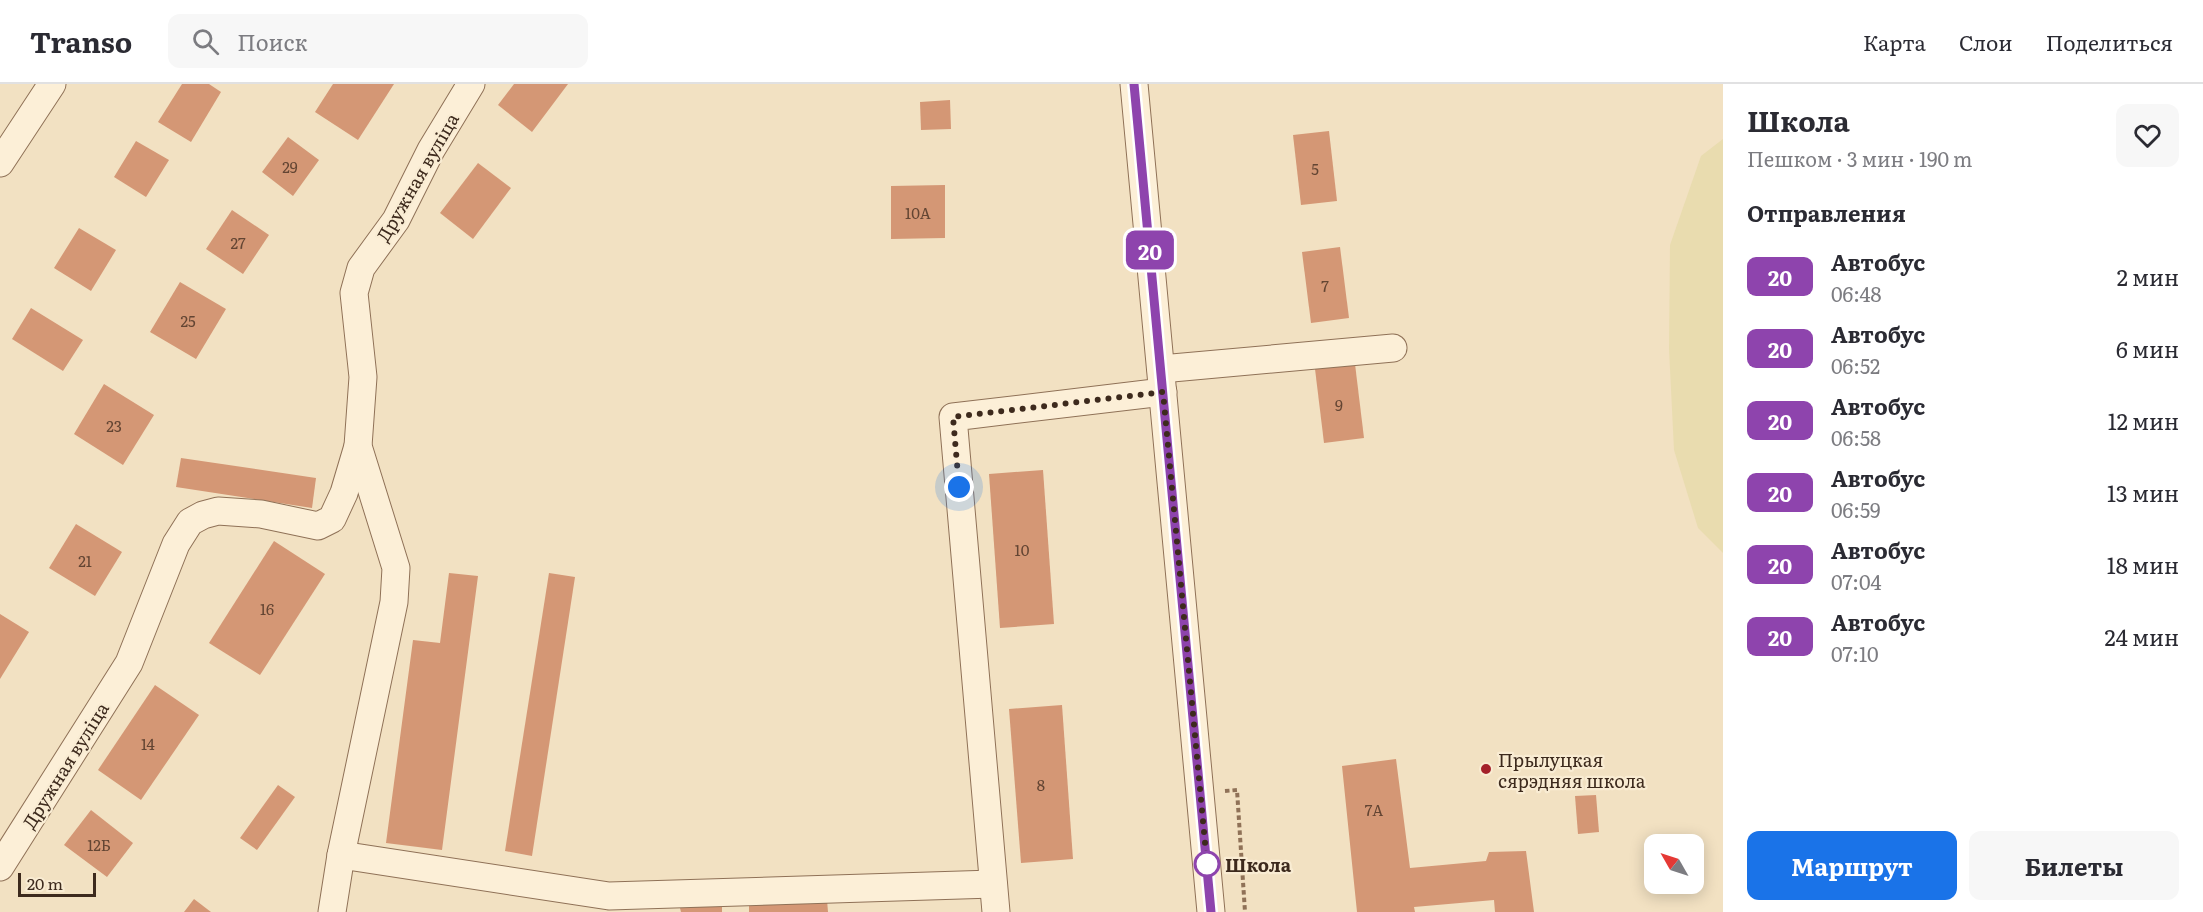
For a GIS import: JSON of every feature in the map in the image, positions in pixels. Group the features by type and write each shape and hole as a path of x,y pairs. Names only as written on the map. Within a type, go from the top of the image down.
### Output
{"street":[{"path":"0,163 52,84"},
{"name":"Дружная вуліца","path":"0,867 129,663 176,544 190,522 218,511 261,514 318,526 332,519 344,493 358,446 363,377 354,293 361,268 396,220 431,150 471,84"},
{"path":"1134,84 1211,912"},
{"path":"996,912 953,417 1162,380 1393,348"},
{"path":"333,912 341,855 394,602 396,568 358,446"},
{"path":"341,855 609,896 993,884"}],"shaded area":[{"path":"1723,139 1723,553 1698,528 1674,450 1669,349 1670,245 1701,156"}],"building":[{"path":"182,84 209,84 221,92 191,142 158,122"},
{"path":"333,84 394,84 358,140 315,112"},
{"path":"514,84 568,84 532,132 498,105"},
{"path":"950,100 951,129 921,130 920,102"},
{"path":"1329,131 1337,201 1301,205 1293,135"},
{"path":"288,137 319,160 293,196 262,172"},
{"path":"136,141 169,160 146,197 114,177"},
{"path":"478,163 511,188 473,239 440,213"},
{"path":"945,185 945,238 891,239 891,186"},
{"path":"232,210 269,235 243,274 206,249"},
{"path":"79,228 116,250 91,291 54,268"},
{"path":"1340,247 1349,318 1311,323 1302,252"},
{"path":"180,282 226,309 196,359 150,332"},
{"path":"31,308 83,340 63,371 12,339"},
{"path":"1355,364 1364,438 1324,443 1315,369"},
{"path":"104,384 154,415 123,465 74,434"},
{"path":"181,458 316,478 312,508 176,487"},
{"path":"1043,470 1054,624 1000,628 989,474"},
{"path":"76,524 122,552 95,596 49,568"},
{"path":"274,541 325,574 260,675 209,643"},
{"path":"449,573 478,576 442,850 386,843 413,640 440,643"},
{"path":"549,573 575,577 532,856 505,851"},
{"path":"0,614 29,632 0,679"},
{"path":"155,685 199,715 141,800 98,770"},
{"path":"1062,705 1073,859 1021,863 1009,709"},
{"path":"1396,759 1410,868 1486,861 1489,852 1526,851 1534,912 1495,912 1494,900 1414,907 1415,912 1357,912 1342,766"},
{"path":"278,785 295,797 257,850 240,838"},
{"path":"1596,795 1599,832 1578,834 1575,796"},
{"path":"91,810 133,843 107,877 64,845"},
{"path":"194,899 211,912 184,912"},
{"path":"827,900 828,912 749,912 749,905"},
{"path":"722,905 722,912 681,912 680,908"}],"bus line":[{"name":"20","path":"1134,84 1211,912"}],"place":[{"name":"Прылуцкая сярэдняя школа","path":"1486,769"},
{"name":"Школа","path":"1207,864"}],"route":[{"path":"959,487 953,417 1163,392 1207,864"}]}
